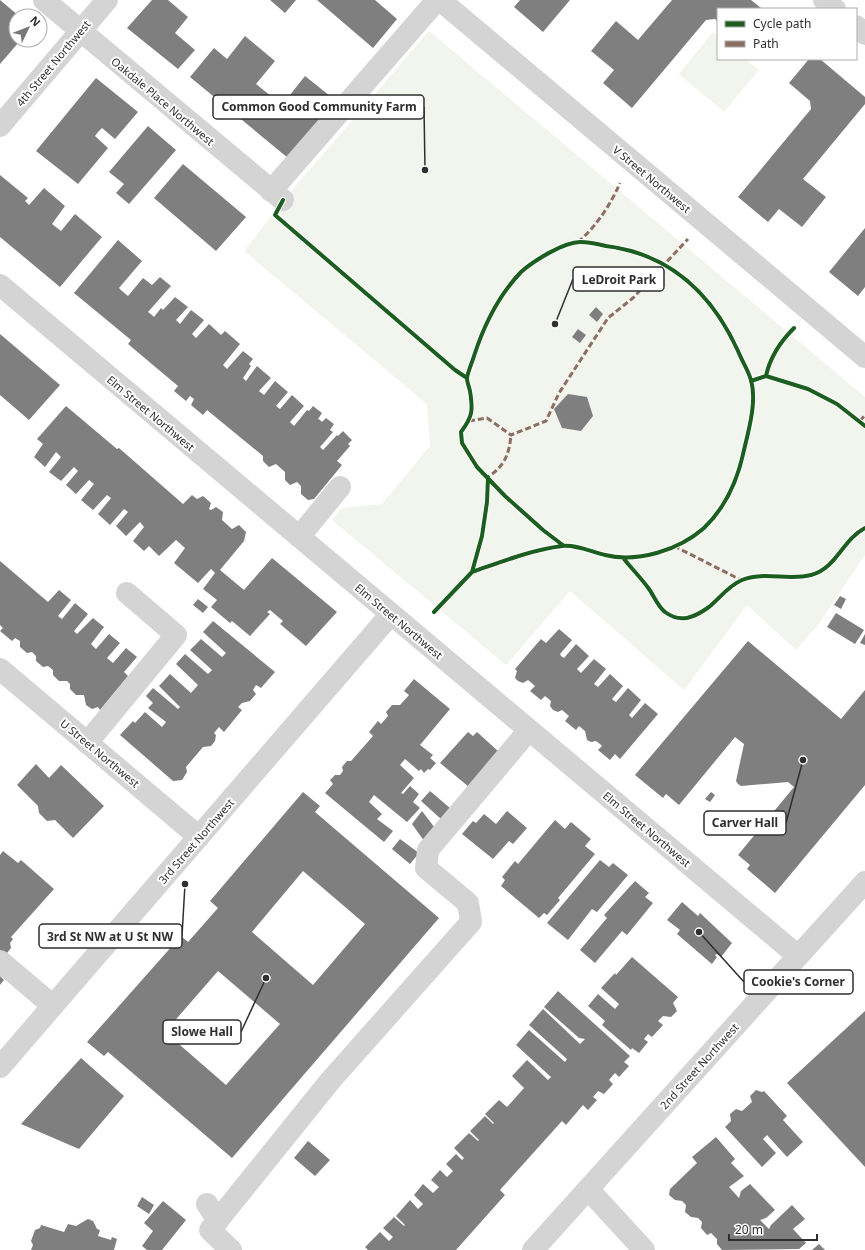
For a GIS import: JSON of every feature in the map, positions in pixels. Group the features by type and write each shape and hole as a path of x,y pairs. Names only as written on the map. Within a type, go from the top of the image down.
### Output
{"street":[{"name":"Oakdale Place Northwest","path":"44,0 277,196 439,0"},
{"name":"4th Street Northwest","path":"0,126 106,0"},
{"name":"V Street Northwest","path":"439,0 865,356"},
{"path":"824,0 834,8"},
{"path":"857,27 865,34"},
{"name":"Elm Street Northwest","path":"0,285 798,956"},
{"path":"299,537 340,487"},
{"path":"87,743 176,635 128,593"},
{"name":"3rd Street Northwest","path":"0,1067 391,614"},
{"name":"U Street Northwest","path":"0,671 199,837"},
{"path":"231,1250 210,1230 212,1212 471,922 468,903 426,868 428,850 529,730"},
{"name":"2nd Street Northwest","path":"533,1250 865,882"},
{"path":"0,961 53,1006"},
{"path":"588,1189 644,1250"}],"shaded area":[{"path":"429,31 865,397 865,555 820,622 796,650 747,605 684,690 570,591 506,665 332,520 342,508 382,504 430,446 427,404 244,251 287,196"},
{"path":"713,32 717,35 717,60 746,60 759,70 724,112 679,74"}],"building":[{"path":"0,0 10,8 8,8 8,48 14,48 0,64"},
{"path":"152,0 168,0 188,17 175,33 195,50 178,69 127,28"},
{"path":"270,0 296,0 285,13"},
{"path":"317,0 375,0 397,19 373,48"},
{"path":"520,0 570,0 543,32 514,7"},
{"path":"672,0 751,0 761,8 717,8 717,21 715,19 706,20 632,108 603,83 614,70 591,51 616,21 638,40"},
{"path":"245,36 275,61 256,84 282,105 305,76 335,100 288,158 190,77 214,48 227,59"},
{"path":"808,60 821,60 865,97 865,104 803,179 826,197 802,227 779,209 768,222 738,197 811,109 810,101 789,83"},
{"path":"96,78 138,112 115,139 102,128 98,132 95,136 108,148 78,184 36,151"},
{"path":"148,126 176,150 129,204 116,193 124,184 109,172"},
{"path":"183,164 246,217 216,251 154,198"},
{"path":"0,175 28,198 25,201 29,205 44,188 65,206 52,224 61,231 75,214 102,237 60,287 0,237"},
{"path":"865,228 865,287 858,296 829,272"},
{"path":"118,240 142,261 119,288 122,291 128,296 143,278 152,285 160,277 171,286 148,312 154,317 161,308 163,310 175,297 188,307 176,320 180,324 191,310 204,320 192,334 196,338 209,324 221,335 225,331 240,344 223,365 227,369 243,351 253,359 249,364 251,366 243,378 246,381 257,366 271,378 259,391 264,395 275,381 288,392 276,406 280,409 292,395 304,406 290,422 294,426 307,410 309,411 313,406 322,413 318,419 322,422 326,418 334,424 330,430 333,432 320,447 323,450 337,435 338,436 343,431 352,440 348,444 350,446 337,461 342,465 314,499 308,500 301,494 301,486 297,482 290,485 285,480 285,472 276,464 269,467 263,461 263,456 207,410 203,415 191,405 194,399 190,396 186,401 174,391 178,386 128,344 131,340 74,293"},
{"path":"596,307 603,314 597,322 589,315"},
{"path":"578,329 586,335 580,343 572,337"},
{"path":"0,334 60,385 29,420 0,395"},
{"path":"568,394 587,397 593,416 581,431 562,428 554,409"},
{"path":"66,406 117,449 119,448 183,504 192,495 197,499 203,496 211,503 209,509 211,510 216,507 223,512 222,520 232,529 239,525 246,532 244,541 220,570 244,590 272,558 337,612 306,646 280,624 283,621 270,610 267,612 270,614 250,636 232,621 230,623 211,607 217,600 203,589 215,573 211,569 198,583 174,563 185,548 176,540 159,556 149,546 144,551 133,541 144,527 140,522 126,536 116,526 128,512 124,509 110,525 98,514 111,498 107,495 93,510 81,500 94,484 89,480 76,494 66,485 78,471 74,467 61,481 49,472 61,457 56,452 45,467 34,457 43,444 37,439"},
{"path":"0,561 48,602 59,590 71,600 58,616 62,619 75,603 88,614 74,631 77,634 93,618 104,627 91,644 96,649 109,634 120,643 107,658 113,663 126,648 137,657 124,672 128,676 100,710 98,707 92,709 86,705 84,695 76,695 70,689 70,684 67,681 59,681 53,675 53,670 48,666 43,667 36,661 36,656 32,652 27,653 20,647 20,641 15,638 12,641 0,631 3,628 0,625"},
{"path":"840,596 846,599 841,609 834,605"},
{"path":"198,599 208,607 203,613 193,605"},
{"path":"836,613 864,630 855,644 827,627"},
{"path":"213,621 275,672 261,688 256,685 253,690 256,694 250,701 242,703 238,707 242,710 224,732 219,727 214,733 216,735 215,741 211,746 203,747 186,767 187,772 182,780 173,781 120,735 133,721 135,723 145,712 162,727 166,722 148,708 153,703 146,696 153,688 178,709 180,707 159,686 170,674 191,693 198,685 176,664 185,654 208,674 212,670 190,650 201,639 222,657 226,653 203,632"},
{"path":"559,629 572,640 560,654 561,656 564,658 576,644 589,656 577,669 581,673 594,659 606,669 594,684 598,687 610,674 623,686 612,699 613,700 616,702 628,688 641,700 629,715 632,718 645,703 658,714 620,759 615,754 610,760 598,750 602,746 600,744 596,741 591,742 587,740 585,731 579,726 576,730 565,721 569,716 562,710 558,712 553,710 550,706 551,701 545,696 541,700 530,691 535,686 528,680 523,683 515,678 517,671 515,669 541,639 546,643"},
{"path":"865,634 865,645 860,643"},
{"path":"748,641 841,719 865,690 865,785 775,893 747,869 750,865 738,855 794,787 788,782 741,786 738,784 736,781 744,744 735,737 679,805 666,794 663,798 635,775"},
{"path":"414,679 450,709 420,745 433,755 430,758 436,763 430,770 428,769 424,773 421,769 419,771 405,759 400,765 414,778 401,793 403,794 410,786 419,794 413,802 420,808 407,822 374,795 369,802 382,814 377,819 393,831 384,842 325,793 333,784 330,780 335,775 340,775 343,771 342,767 347,761 351,761 373,736 369,732 378,721 381,724 388,716 386,712 392,705 400,705 409,695 404,691"},
{"path":"468,732 473,736 477,732 498,751 475,792 440,763"},
{"path":"36,764 49,778 61,765 104,806 73,838 55,820 47,821 39,813 38,806 17,785"},
{"path":"430,791 450,808 441,819 421,801"},
{"path":"303,792 320,806 315,812 439,918 232,1158 108,1052 104,1056 87,1042 181,936 188,942 218,908 210,901","holes":["303,871 365,924 313,985 252,932","218,971 280,1024 226,1085 165,1032"]},
{"path":"711,792 715,795 710,802 705,799"},
{"path":"422,811 438,832 427,845 412,824"},
{"path":"507,811 527,828 513,844 509,841 493,859 462,834 473,821 476,823 484,814 496,824"},
{"path":"555,820 565,829 571,822 591,839 585,846 595,854 558,898 560,900 547,915 544,913 539,918 501,886 505,880 502,877 515,861 518,864"},
{"path":"400,839 419,853 410,864 392,849"},
{"path":"3,851 18,863 21,860 54,889 11,937 13,939 10,943 11,948 7,953 0,956 0,855"},
{"path":"600,860 609,867 613,863 628,875 597,912 592,909 568,940 547,923"},
{"path":"635,881 649,893 645,897 653,903 627,935 622,931 595,963 580,950 607,918 604,915"},
{"path":"682,902 698,916 700,913 732,943 721,957 717,954 715,955 717,957 712,964 677,934 680,930 667,920"},
{"path":"632,957 678,997 673,1003 677,1011 671,1017 663,1016 658,1021 663,1025 652,1037 648,1034 644,1039 648,1042 639,1053 632,1048 631,1050 602,1025 605,1021 588,1006 598,994 615,1009 619,1004 601,988 615,973 616,975"},
{"path":"0,976 4,980 0,985"},
{"path":"558,991 630,1056 624,1062 629,1066 619,1077 615,1073 609,1080 613,1084 604,1094 598,1091 593,1097 597,1100 588,1110 583,1105 566,1125 562,1121 500,1190 505,1195 456,1250 368,1250 365,1247 380,1232 389,1241 393,1237 383,1228 394,1217 404,1226 405,1225 396,1216 410,1200 418,1209 423,1204 414,1195 423,1184 433,1193 439,1187 431,1180 440,1170 447,1177 453,1171 446,1164 456,1154 462,1160 464,1158 454,1148 469,1133 478,1141 479,1140 470,1131 485,1116 493,1124 494,1123 485,1114 499,1100 507,1107 524,1088 512,1076 527,1060 548,1080 551,1077 516,1045 529,1030 565,1062 567,1059 529,1025 543,1009 580,1044 585,1039 579,1038 544,1007"},
{"path":"865,1011 865,1167 787,1083"},
{"path":"81,1058 124,1096 79,1149 21,1124"},
{"path":"756,1090 762,1092 764,1091 787,1116 783,1120 803,1142 787,1157 767,1135 763,1139 776,1153 762,1167 725,1127 731,1121 730,1114 736,1109 742,1111 752,1102 750,1096"},
{"path":"716,1137 735,1159 731,1163 744,1176 729,1187 739,1198 741,1191 750,1184 775,1210 766,1218 760,1220 769,1229 771,1225 792,1205 805,1219 793,1229 806,1243 799,1249 722,1250 717,1244 717,1239 711,1233 707,1235 701,1228 702,1222 698,1218 691,1217 685,1212 686,1205 682,1201 675,1200 669,1195 670,1189 697,1163 692,1157"},
{"path":"308,1141 330,1160 315,1176 294,1158"},
{"path":"142,1197 154,1205 149,1214 137,1206"},
{"path":"163,1201 186,1220 162,1250 147,1250 142,1246 153,1231 144,1223"},
{"path":"88,1219 93,1221 97,1229 100,1230 98,1236 111,1240 112,1237 117,1239 114,1250 31,1250 33,1245 31,1241 35,1230 40,1228 41,1225 64,1232 68,1224 76,1226"},
{"path":"819,1244 825,1250 812,1250"}],"marked path":[{"path":"578,242 585,236 602,215 620,183"},
{"path":"469,421 487,418 511,435 546,421 559,393 608,318 633,298 688,239"},
{"path":"860,421 865,415"},
{"path":"488,481 488,477 494,473 505,459 509,448 511,435"},
{"path":"674,546 741,580"}],"cycle path":[{"path":"283,200 275,215 455,370 467,378"},
{"path":"472,572 528,553 562,546 578,547 605,555 618,557 644,556 658,553 683,543 704,528 719,511 735,482 752,415 753,388 750,376 727,330 702,295 686,280 669,268 650,258 629,250 583,242 566,245 533,263 521,272 505,291 482,333 468,373 467,380 472,408 468,422 461,432 462,443 477,467 505,496 543,530 564,546"},
{"path":"766,376 770,362 776,350 794,328"},
{"path":"751,381 766,376 808,389 837,404 865,426"},
{"path":"434,612 472,572 482,536 487,502 488,477"},
{"path":"624,559 646,585 665,612 677,618 688,618 709,607 728,589 750,577 803,577 820,571 833,560 857,533 865,528"}],"place":[{"name":"Common Good Community Farm","path":"425,170"},
{"name":"LeDroit Park","path":"555,324"},
{"name":"Carver Hall","path":"803,760"},
{"name":"3rd St NW at U St NW","path":"185,884"},
{"name":"Cookie's Corner","path":"699,932"},
{"name":"Slowe Hall","path":"266,978"}]}
